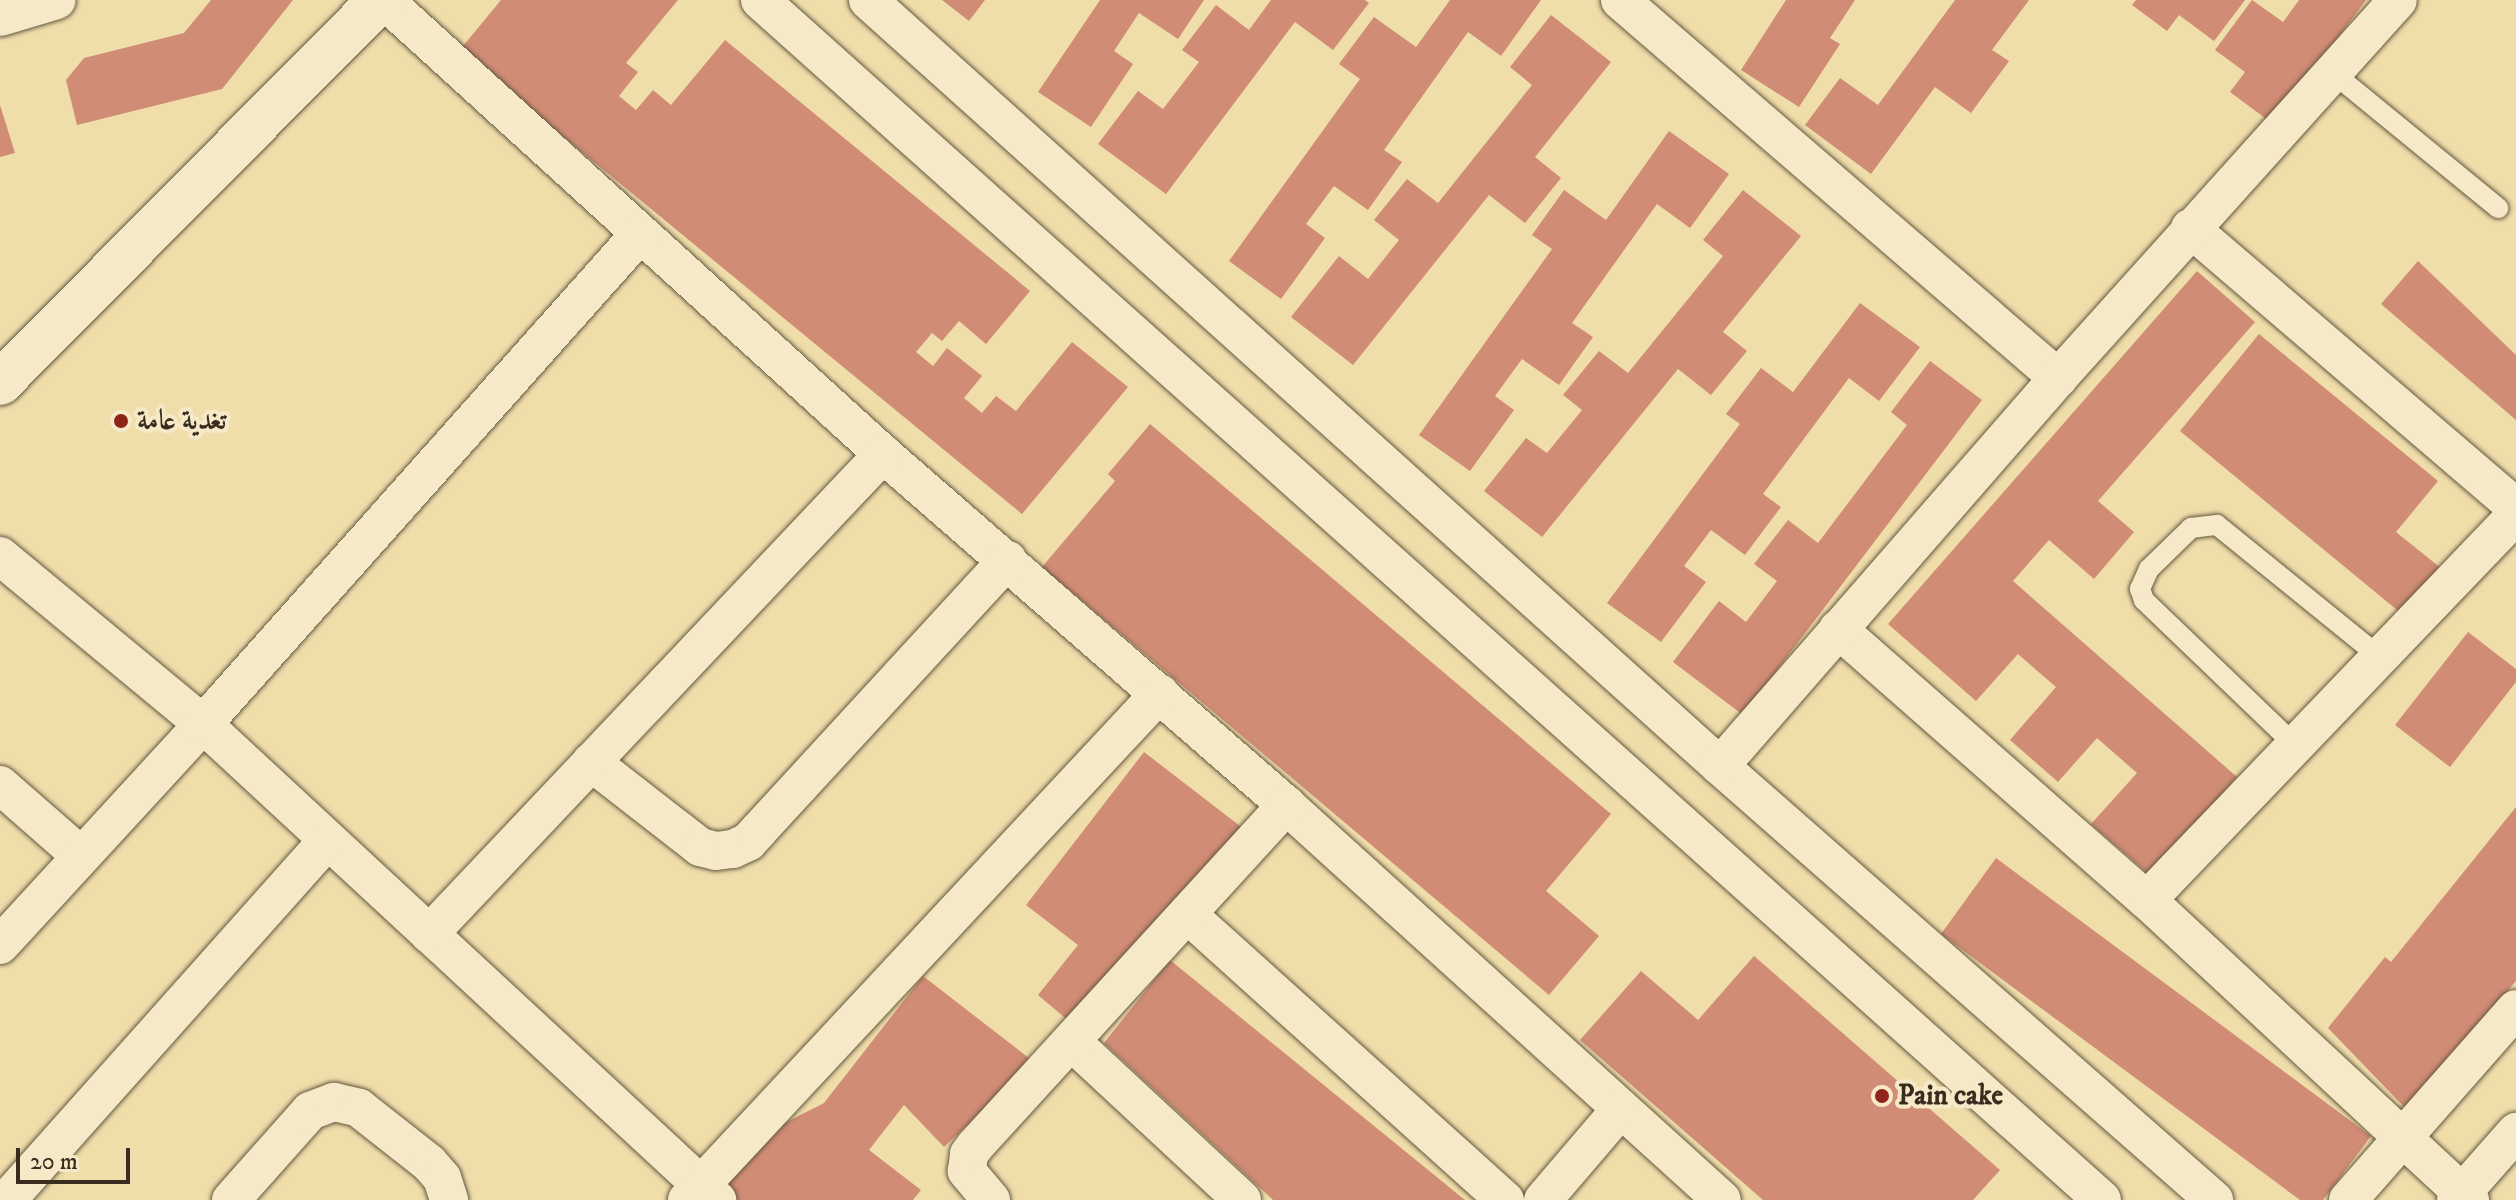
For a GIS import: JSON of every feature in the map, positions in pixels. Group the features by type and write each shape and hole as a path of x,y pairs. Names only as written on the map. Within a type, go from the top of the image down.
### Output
{"street":[{"path":"0,383 382,0 883,454 1286,805 1722,1200"},
{"path":"760,0 2102,1200"},
{"path":"868,0 1720,766 2214,1200"},
{"path":"1620,0 2058,378"},
{"path":"1720,766 2190,228 2398,0"},
{"path":"2190,228 2516,507"},
{"path":"0,945 203,724 639,235"},
{"path":"429,934 883,454"},
{"path":"2147,900 2516,515"},
{"path":"0,556 203,724 429,934 701,1195 1160,693"},
{"path":"591,762 700,847 716,851 740,846 753,836 1007,560"},
{"path":"1838,629 2147,900 2463,1198 2516,1132"},
{"path":"0,785 81,856"},
{"path":"991,1200 967,1171 969,1154 1286,805"},
{"path":"7,1200 328,840"},
{"path":"1187,914 1505,1200"},
{"path":"2348,1200 2516,1009"},
{"path":"1072,1042 1242,1200"},
{"path":"231,1200 310,1111 334,1102 359,1108 429,1163 442,1178 449,1200"},
{"path":"1543,1200 1620,1110"}],"lane":[{"path":"2332,72 2498,208"},
{"path":"2296,746 2144,600 2140,589 2149,569 2191,528 2217,525 2380,657"}],"building":[{"path":"211,0 293,0 222,89 77,125 66,80 84,58 184,33"},
{"path":"501,0 678,0 626,63 638,72 619,96 636,110 653,90 671,105 725,40 1030,291 986,344 959,321 942,341 932,333 916,352 933,366 947,348 982,376 964,398 982,413 996,396 1016,411 1072,342 1128,387 1022,514 459,51"},
{"path":"942,0 985,0 969,21"},
{"path":"1100,0 1204,0 1178,39 1139,13 1114,51 1133,64 1091,127 1038,92"},
{"path":"1271,0 1365,0 1369,3 1333,50 1295,22 1166,194 1098,144 1138,91 1163,109 1199,62 1182,50 1216,5 1249,30"},
{"path":"1450,0 1541,0 1501,56 1468,32 1384,150 1402,162 1368,210 1334,186 1306,224 1325,238 1281,299 1229,261 1360,79 1339,64 1374,17 1416,47"},
{"path":"1786,0 1855,0 1830,38 1840,44 1799,107 1741,70"},
{"path":"1955,0 2029,0 1992,50 2009,61 1971,113 1935,87 1871,174 1805,125 1840,78 1878,105"},
{"path":"2136,0 2245,0 2214,41 2179,15 2167,31 2132,5"},
{"path":"2252,0 2283,22 2299,0 2366,0 2273,124 2230,92 2245,72 2215,50"},
{"path":"1551,15 1611,62 1535,157 1561,178 1525,223 1489,195 1353,365 1291,317 1339,256 1368,279 1399,240 1374,220 1407,179 1438,203 1532,85 1510,67"},
{"path":"0,105 15,153 0,157"},
{"path":"1669,131 1729,174 1690,228 1657,204 1572,323 1593,337 1559,385 1522,359 1495,396 1514,410 1470,471 1419,435 1552,249 1532,235 1564,190 1606,220"},
{"path":"1743,190 1801,236 1723,332 1747,351 1711,395 1678,369 1542,537 1484,491 1526,438 1547,453 1582,410 1563,395 1599,351 1628,373 1723,256 1703,240"},
{"path":"2418,261 2516,355 2516,420 2381,304"},
{"path":"2197,271 2255,322 2098,501 2134,532 2094,579 2049,540 2013,581 2237,777 2151,876 2091,824 2137,773 2097,738 2058,782 2010,740 2056,687 2018,654 1976,701 1888,624"},
{"path":"1860,303 1920,347 1879,401 1849,378 1763,494 1781,507 1745,555 1711,530 1684,566 1706,582 1661,642 1607,603 1740,424 1726,414 1761,368 1793,392"},
{"path":"2259,334 2438,481 2396,532 2447,573 2408,619 2180,431"},
{"path":"1930,361 1982,400 1743,715 1673,662 1719,601 1746,622 1777,581 1754,564 1788,520 1818,543 1907,425 1891,412"},
{"path":"1150,424 1611,814 1546,891 1599,936 1549,995 1042,567 1115,481 1108,474"},
{"path":"2468,632 2516,669 2516,682 2450,767 2395,725"},
{"path":"1144,752 1253,836 1077,1028 1038,995 1078,945 1026,905"},
{"path":"2516,807 2516,981 2406,1109 2328,1028 2385,957 2391,962"},
{"path":"1996,858 2371,1136 2323,1200 2300,1200 1941,934"},
{"path":"1754,956 2000,1170 1973,1200 1763,1200 1580,1040 1641,971 1698,1020"},
{"path":"1170,960 1465,1200 1273,1200 1104,1043"},
{"path":"923,976 1034,1062 944,1147 904,1105 869,1150 921,1190 913,1200 735,1200 719,1188 761,1135 824,1103"}],"place":[{"name":"تغدية عامة","path":"121,421"},
{"name":"Pain cake","path":"1882,1096"}]}
